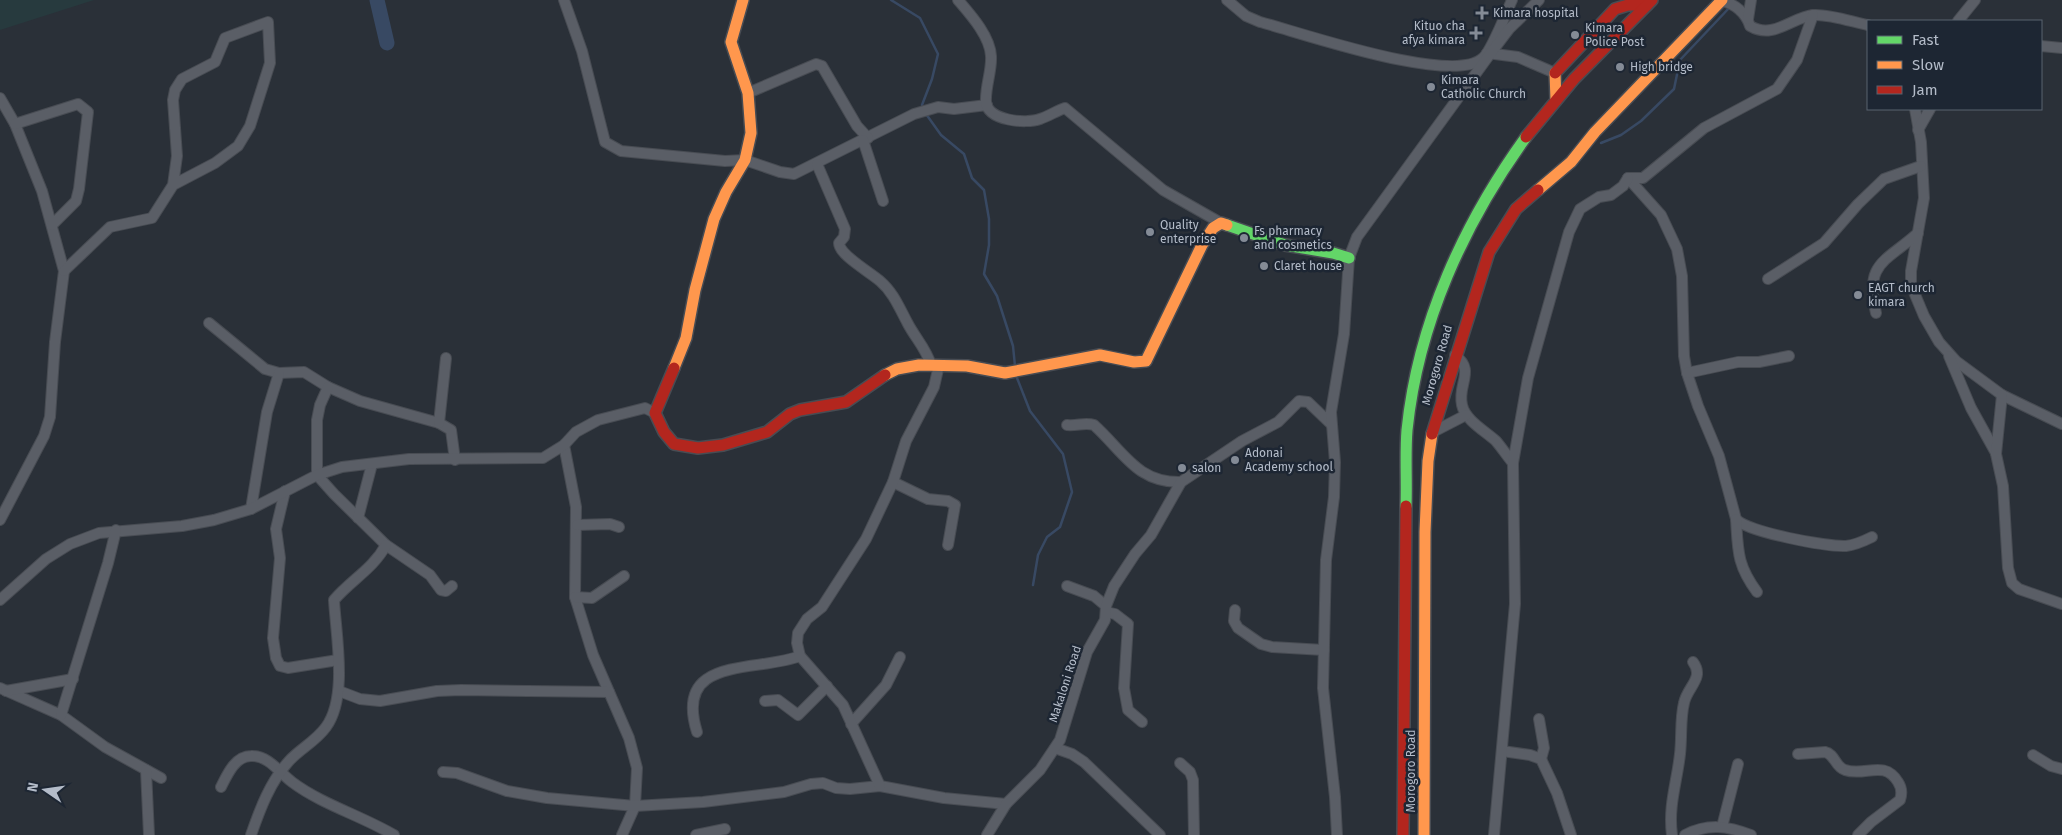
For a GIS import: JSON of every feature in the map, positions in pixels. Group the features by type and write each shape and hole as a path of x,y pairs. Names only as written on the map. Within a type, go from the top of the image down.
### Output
{"main road":[{"path":"743,0 731,42 748,93 751,133 745,160 726,192 714,219 695,290 686,338 656,413 669,439 677,446 693,448 749,441 769,431 792,413 805,408 844,402 865,392 896,369 911,365 992,369 1005,373 1100,356 1134,362 1146,360 1202,245 1213,228 1221,223 1268,240 1308,250 1339,253 1349,258"},
{"name":"Morogoro Road","path":"1424,835 1425,532 1428,461 1432,432 1486,260 1507,220 1526,198 1571,162 1595,132 1722,0"},
{"path":"1556,100 1555,73 1610,14 1627,2 1650,3"},
{"name":"Morogoro Road","path":"1403,835 1407,431 1411,392 1421,353 1455,259 1477,213 1512,155 1556,100 1650,3"}],"street":[{"path":"564,0 582,51 606,142 620,150 724,161 745,160 780,172 794,174 914,114 938,107 954,109 987,105"},
{"path":"958,0 988,42 991,55 987,105 991,112 1004,118 1025,121 1040,119 1065,108 1162,190 1221,223"},
{"path":"1226,0 1246,16 1260,22 1357,49 1412,62 1453,68 1475,63 1482,59 1538,0"},
{"path":"1337,835 1324,688 1324,650 1326,560 1334,496 1335,462 1331,424 1332,400 1344,334 1349,258 1357,237 1488,53 1512,0"},
{"path":"1722,0 1733,3 1748,19"},
{"path":"1750,0 1748,19 1750,26 1767,31 1778,30 1813,15 1867,25"},
{"path":"1959,20 1975,0"},
{"path":"1628,178 1643,178 1704,128 1777,89 1797,60 1813,15"},
{"path":"64,271 94,239 110,227 152,218 173,184 177,156 173,100 175,90 182,79 215,62 225,38 268,22 270,63 250,126 238,146 215,163 173,184"},
{"path":"2042,46 2062,48"},
{"path":"1488,53 1518,57 1555,73"},
{"path":"748,93 816,64 822,66 866,139 883,200"},
{"path":"0,98 15,124 42,191 64,271 55,342 50,417 44,436 0,520"},
{"path":"15,124 78,104 88,112 76,200 52,225"},
{"path":"1915,110 1921,142 1924,198 1911,285 1931,331 1947,352 1971,408 1996,454 2003,486 2008,568 2012,583 2019,589 2062,604"},
{"path":"1918,130 1929,110"},
{"path":"817,164 845,229 844,237 839,243 841,251 880,281 891,293 916,337 935,365 934,387 906,441 893,482 866,539 822,607 808,619 798,633 797,643 800,656 843,705 880,786"},
{"path":"1768,279 1824,244 1863,198 1884,179 1921,166"},
{"path":"1628,178 1661,215 1677,250 1682,276 1684,356 1687,373 1698,406 1719,456 1736,519 1739,562 1756,592"},
{"path":"1494,835 1515,604 1513,463 1528,378 1569,232 1580,209 1599,197 1611,195 1623,186 1628,178"},
{"path":"1876,313 1871,291 1876,268 1918,233"},
{"path":"209,323 265,369 279,373 304,372 328,387 368,404 439,423 451,430 455,460"},
{"path":"1947,352 2002,395 2062,424"},
{"path":"1455,355 1462,361 1466,370 1461,404 1466,415 1498,443 1513,463"},
{"path":"1687,373 1738,362 1759,362 1789,356"},
{"path":"439,423 446,358"},
{"path":"251,509 267,412 279,373"},
{"path":"328,387 320,405 317,420 317,474 386,545 430,575 441,590 446,591 452,586"},
{"path":"1996,454 2002,395"},
{"path":"1068,425 1077,426 1088,422 1094,425 1142,472 1154,480 1181,482 1242,442 1278,422 1299,401 1308,402 1331,424"},
{"path":"0,600 46,559 62,549 99,533 116,530 182,526 251,509 270,501 317,474 342,467 409,459 543,458 564,445 576,432 598,420 645,408 656,413"},
{"path":"1432,432 1466,415"},
{"path":"564,445 576,507 575,597 593,654 635,752 637,776 635,806 622,835"},
{"path":"358,518 372,464"},
{"path":"893,482 928,498 948,501 955,505 948,545"},
{"name":"Makaloni Road","path":"987,835 1006,804 1040,770 1060,740 1087,652 1105,620 1107,606 1120,575 1151,535 1181,482"},
{"path":"285,491 276,529 280,558 273,638 276,658 280,666 288,668 338,660"},
{"path":"1736,519 1744,526 1776,535 1830,544 1847,546 1872,537"},
{"path":"577,525 610,524 619,527"},
{"path":"61,715 108,563 116,530"},
{"path":"251,835 268,791 288,762 326,726 339,691 334,600 344,588 368,570 386,545"},
{"path":"575,597 592,598 624,576"},
{"path":"1067,586 1094,596 1128,624 1124,688 1128,710 1142,722"},
{"path":"1235,610 1234,621 1238,628 1261,644 1272,647 1324,650"},
{"path":"697,732 693,712 694,694 697,686 716,674 800,656"},
{"path":"851,724 886,685 900,657"},
{"path":"1672,835 1671,801 1680,755 1683,704 1697,678 1698,671 1692,662"},
{"path":"3,690 73,679"},
{"path":"765,701 778,700 798,714 827,686"},
{"path":"3,690 61,715 105,746 161,778"},
{"path":"339,691 360,699 380,701 436,691 461,690 609,692"},
{"path":"1539,719 1544,748 1541,759 1557,793 1571,835"},
{"path":"1055,748 1072,754 1084,762 1160,835"},
{"path":"1502,752 1530,755 1541,759"},
{"path":"1798,754 1829,753 1841,768 1846,771 1876,768 1885,770 1894,776 1900,784 1900,800 1871,822 1858,835"},
{"path":"2033,755 2051,766 2062,769"},
{"path":"221,787 230,770 242,758 251,756 263,758 306,792 368,820 394,835"},
{"path":"1180,763 1190,772 1193,780 1192,820 1194,835"},
{"path":"1722,827 1738,764"},
{"path":"146,770 149,835"},
{"path":"443,772 457,773 507,791 547,798 635,806 703,802 773,793 823,783 836,788 850,789 880,786 944,798 1006,804"},
{"path":"1685,835 1699,829 1722,827 1734,828 1751,835"},
{"path":"696,835 725,829"}],"green space":[{"path":"0,0 94,0 0,30"}],"waterway":[{"path":"377,0 387,43"},
{"path":"891,0 920,18 938,54 932,79 922,105 924,109"},
{"path":"1601,143 1621,135 1641,121 1674,89 1680,60 1730,7"},
{"path":"926,114 941,135 964,154 972,178 984,190 989,219 989,245 984,274 997,296 1013,346 1015,366"},
{"path":"1017,378 1030,411 1063,454 1072,492 1060,527 1047,537 1038,555 1033,585"}],"traffic: fast":[{"path":"1406,506 1407,430 1413,390 1433,313 1464,239 1483,204 1526,137"},
{"path":"1227,225 1285,245 1333,253 1349,258"}],"traffic: slow":[{"path":"674,368 686,338 695,290 714,219 726,192 745,160 751,133 748,93 731,42 743,0"},
{"path":"1538,190 1571,162 1595,132 1722,0"},
{"path":"1555,73 1556,100"},
{"path":"885,375 897,369 919,365 967,366 1005,373 1100,355 1134,362 1146,361 1202,245 1213,228 1221,223 1227,225"},
{"path":"1424,835 1425,532 1428,461 1432,434"}],"traffic: jam":[{"path":"1526,137 1574,79 1652,0"},
{"path":"1555,73 1615,9 1628,5 1647,5"},
{"path":"1432,434 1489,252 1516,209 1538,190"},
{"path":"674,368 655,413 664,432 674,444 698,448 723,445 767,432 790,414 800,410 846,402 885,375"},
{"path":"1403,835 1406,506"}],"place":[{"name":"Kimara hospital","path":"1482,13"},
{"name":"Kituo cha afya kimara","path":"1476,33"},
{"name":"Kimara Police Post","path":"1575,35"},
{"name":"High bridge","path":"1620,67"},
{"name":"Kimara Catholic Church","path":"1431,87"},
{"name":"Quality enterprise","path":"1150,232"},
{"name":"Fs pharmacy and cosmetics","path":"1244,238"},
{"name":"Claret house","path":"1264,266"},
{"name":"EAGT church kimara","path":"1858,295"},
{"name":"Adonai Academy school","path":"1235,460"},
{"name":"salon","path":"1182,468"}]}
